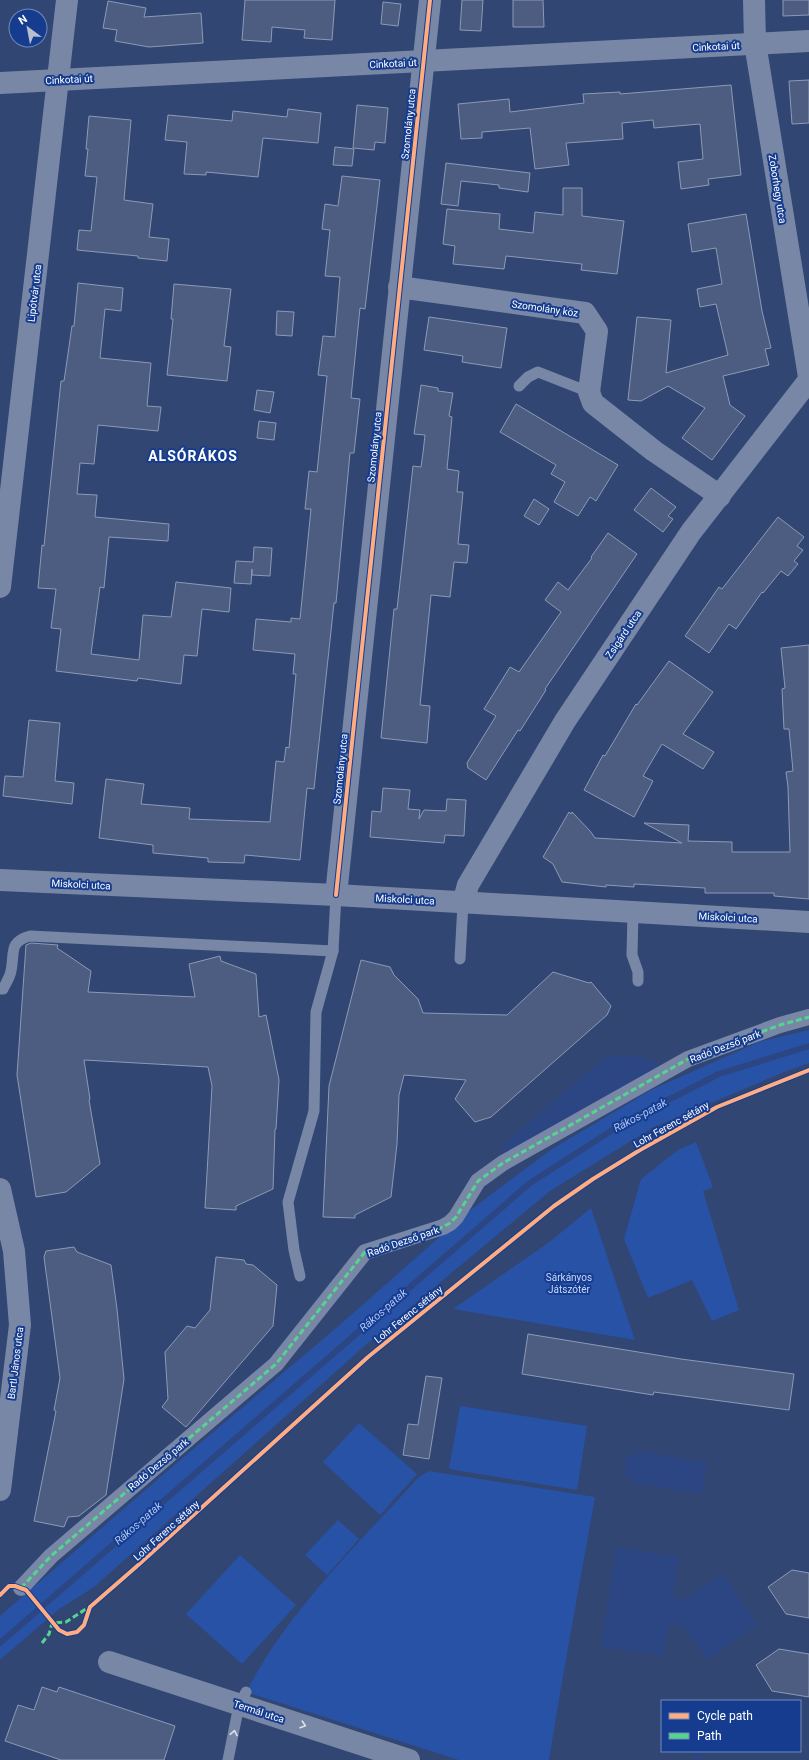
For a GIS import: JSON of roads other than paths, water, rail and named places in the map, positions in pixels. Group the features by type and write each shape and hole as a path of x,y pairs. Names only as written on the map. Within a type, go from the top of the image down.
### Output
{"street":[{"name":"Lipótvár utca","path":"0,586 67,0"},
{"name":"Szomolány utca","path":"336,895 430,0"},
{"name":"Zoborhegy utca","path":"754,0 755,43 809,379"},
{"name":"Cinkotai út","path":"0,83 809,41"},
{"name":"Szomolány köz","path":"399,287 585,313 597,331 589,392"},
{"name":"Zsigárd utca","path":"463,903 468,885 565,721 691,532 809,379"},
{"path":"589,392 593,403 654,452 720,496"},
{"name":"Miskolci utca","path":"0,880 336,895 809,922"},
{"name":"Radó Dezső park","path":"21,1588 51,1556 276,1364 365,1252 443,1227 452,1226 478,1181 508,1160 688,1059 780,1025 809,1017"},
{"name":"Bartl János utca","path":"0,1189 14,1251 20,1325 0,1490"},
{"name":"Termál utca","path":"109,1662 243,1698 409,1760"}],"lane":[{"path":"519,386 528,377 538,372 589,392"},
{"path":"300,1276 294,1250 288,1202 314,1112 316,1012 333,951 336,895"},
{"path":"460,959 463,903"},
{"path":"633,912 632,955 638,972 638,981"},
{"path":"0,989 3,989 11,973 13,948 22,938 30,936 333,951"},
{"path":"228,1760 243,1698"}],"waterway":[{"name":"Rákos-patak","path":"0,1643 530,1183 625,1122 719,1074 809,1046"}],"district":[{"name":"ALSÓRÁKOS","path":"193,456"}],"park label":[{"name":"Sárkányos Játszótér","path":"569,1282"}]}
